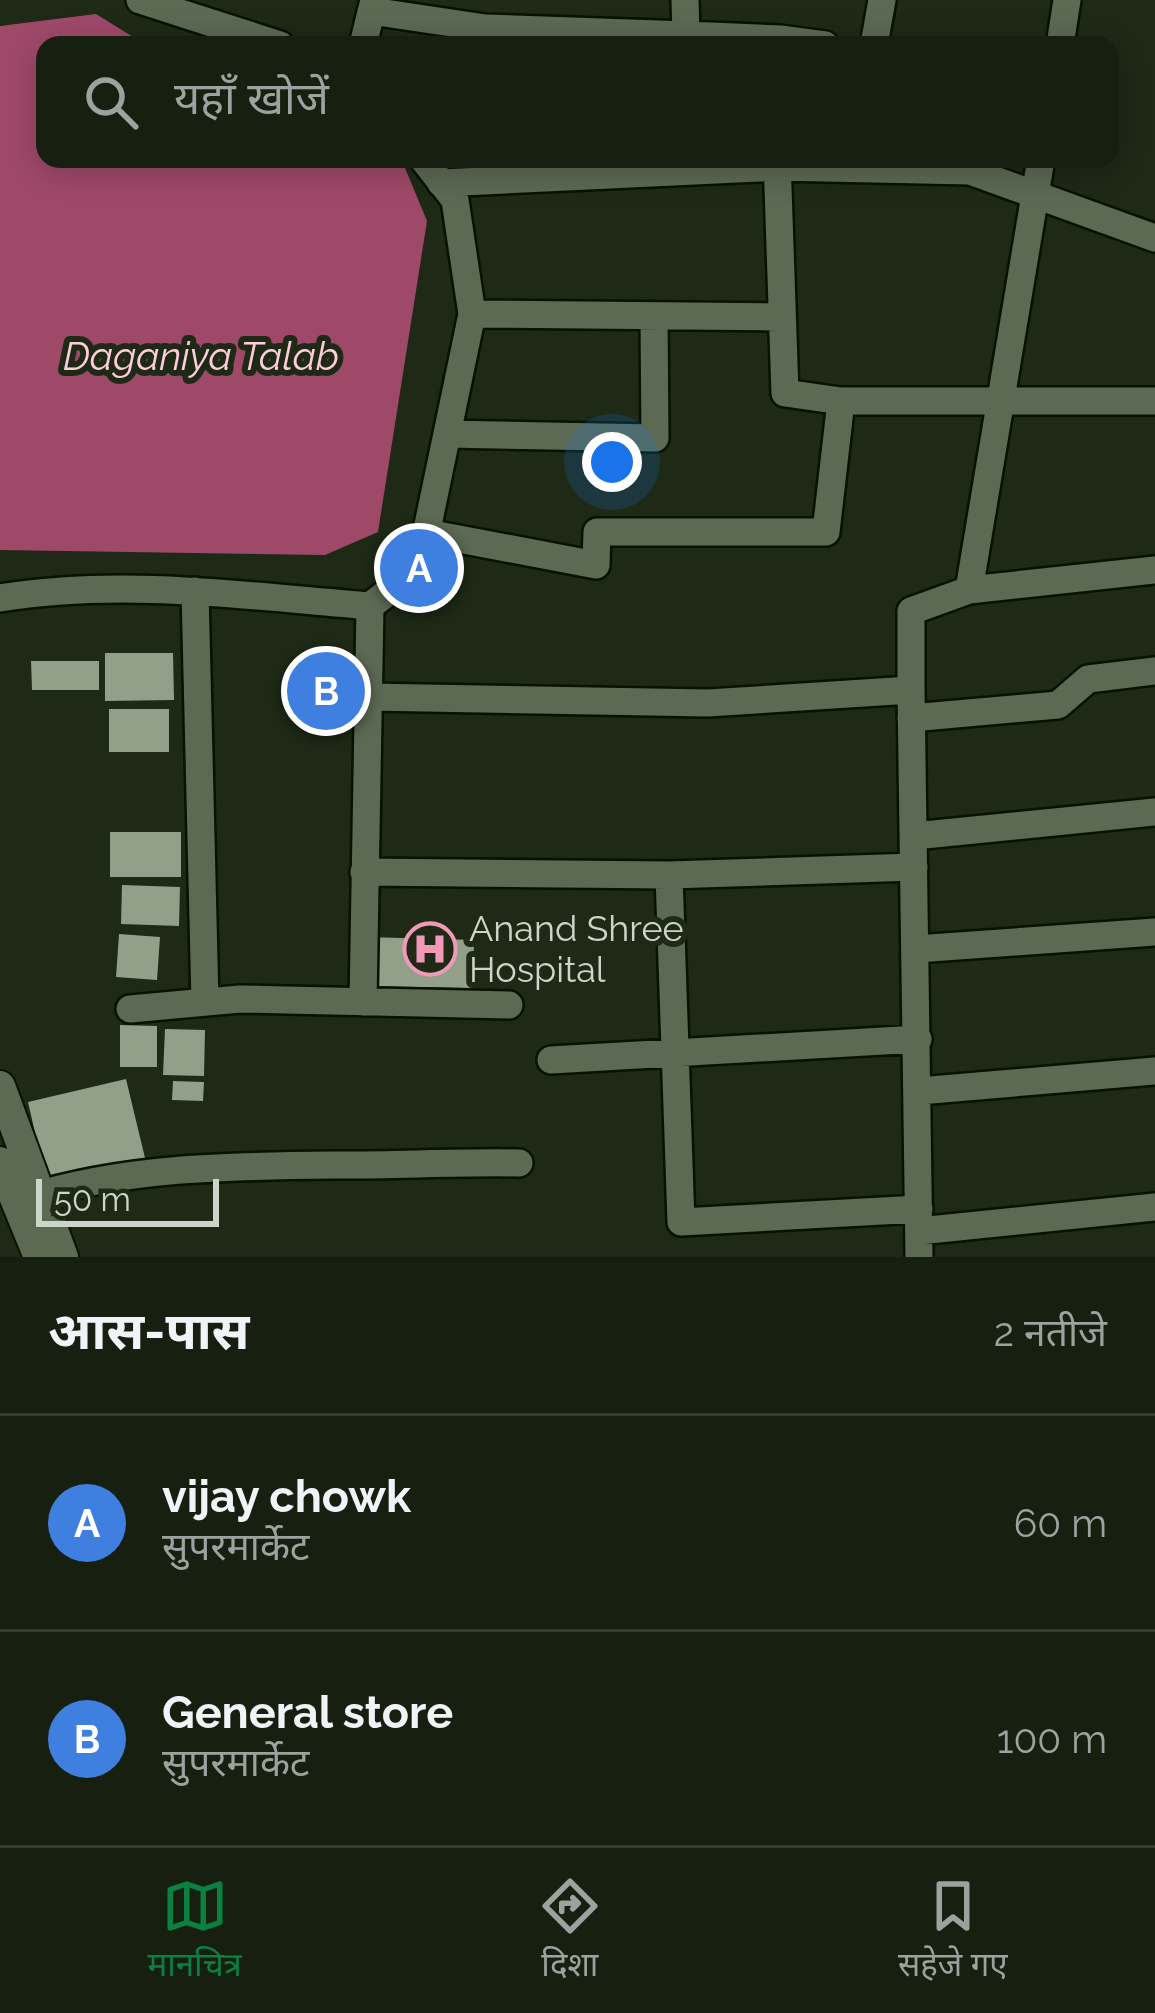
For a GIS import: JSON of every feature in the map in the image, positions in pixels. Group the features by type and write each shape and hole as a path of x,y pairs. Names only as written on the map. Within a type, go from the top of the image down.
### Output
{"street":[{"path":"685,0 686,35"},
{"path":"876,36 882,0"},
{"path":"1061,36 1067,0"},
{"path":"158,3 254,36"},
{"path":"365,36 372,6 485,28 699,36"},
{"path":"0,598 65,587 195,591 370,606 419,568 472,314 455,200 430,168"},
{"path":"442,183 693,168"},
{"path":"777,168 785,393 841,401 1155,401"},
{"path":"898,168 970,171 1155,238"},
{"path":"969,590 1040,168"},
{"path":"472,314 782,317"},
{"path":"447,434 656,439 654,316"},
{"path":"427,532 596,565 596,532 826,532 841,401"},
{"path":"919,1232 911,611 969,590 1155,571"},
{"path":"195,591 206,1002"},
{"path":"363,1002 370,606"},
{"path":"368,697 1058,705 1088,679 1155,671"},
{"path":"914,836 1155,812"},
{"path":"364,872 669,875 914,867"},
{"path":"669,875 681,1222 919,1232 1155,1207"},
{"path":"916,949 1155,932"},
{"path":"130,1010 206,1002 509,1005"},
{"path":"550,1060 918,1040"},
{"path":"919,1091 1155,1071"},
{"path":"0,1086 39,1257"},
{"path":"0,1162 63,1257"},
{"path":"27,1198 101,1177 284,1163 519,1163"}],"water":[{"name":"Daganiya Talab","path":"96,14 131,36 36,36 36,168 405,168 427,221 378,532 325,555 0,550 0,26"}],"building":[{"path":"105,653 173,653 174,700 105,701"},
{"path":"31,661 99,661 99,690 32,690"},
{"path":"109,709 169,709 169,752 109,752"},
{"path":"110,832 181,832 181,877 110,877"},
{"path":"122,885 180,887 179,926 121,924"},
{"path":"119,934 160,937 157,980 116,977"},
{"path":"366,937 474,940 473,988 365,986"},
{"path":"120,1025 157,1026 157,1067 120,1067"},
{"path":"165,1029 205,1030 204,1076 163,1075"},
{"path":"126,1079 145,1158 46,1181 28,1102"},
{"path":"173,1081 204,1082 203,1101 172,1100"}],"place":[{"name":"vijay chowk","path":"419,568"},
{"name":"General store","path":"326,691"},
{"name":"Anand Shree Hospital","path":"430,949"}]}
